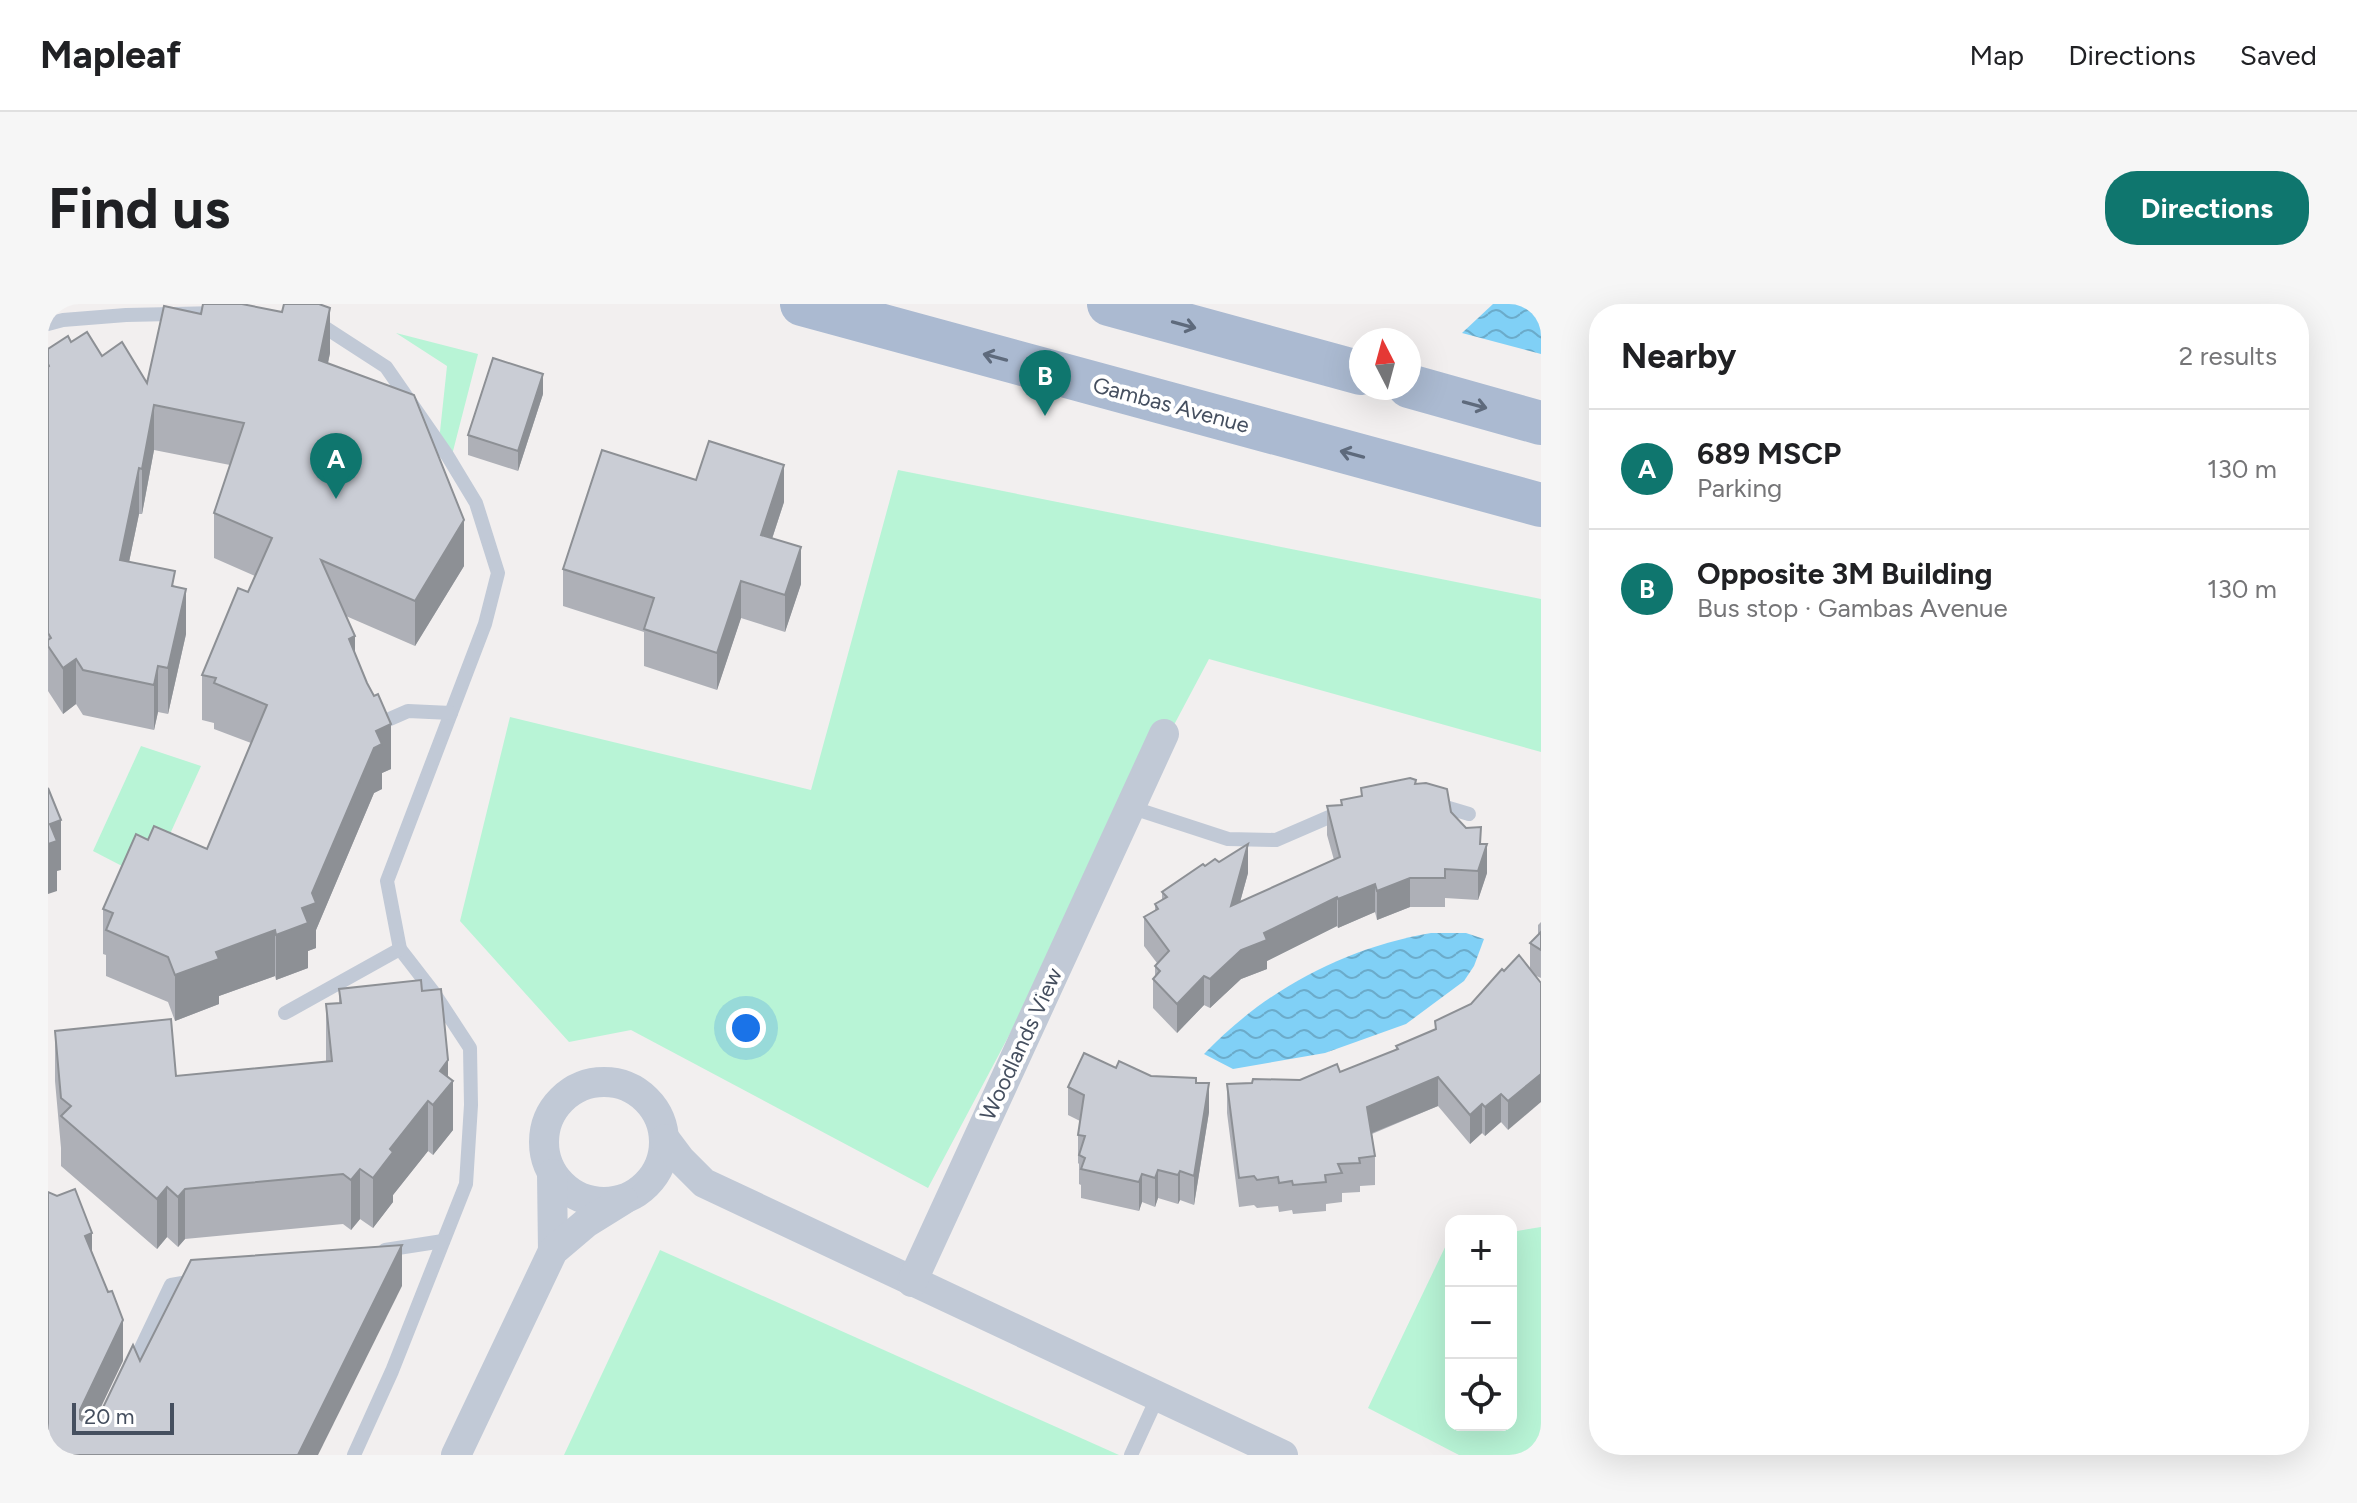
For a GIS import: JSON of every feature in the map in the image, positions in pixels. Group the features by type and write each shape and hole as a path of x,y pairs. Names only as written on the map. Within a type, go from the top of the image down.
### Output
{"main road":[{"name":"Gambas Avenue","path":"802,304 1541,505"},
{"path":"1109,304 1349,370"},
{"path":"1421,389 1541,423"}],"street":[{"name":"Woodlands View","path":"912,1282 1164,734"},
{"path":"553,1251 552,1174 543,1149 543,1133 550,1114 567,1093 598,1081 610,1081 645,1097 658,1113 665,1139 704,1183 1283,1455"},
{"path":"456,1455 553,1251 602,1211 637,1191 660,1165 665,1139"},
{"path":"552,1174 569,1193 602,1203 637,1191 704,1183"}],"lane":[{"path":"48,324 126,315 235,314"},
{"path":"299,319 314,320 386,367 476,503 498,573 485,624 387,881 400,949 470,1048 471,1105 466,1184 392,1371 354,1455"},
{"path":"376,725 408,711 451,713"},
{"path":"1419,799 1469,814"},
{"path":"1130,807 1228,839 1276,840 1357,805"},
{"path":"285,1013 400,949"},
{"path":"368,1253 443,1241"},
{"path":"126,1381 171,1285 216,1278"},
{"path":"1131,1455 1158,1396"}],"green space":[{"path":"396,333 478,354 452,455 439,441 447,366"},
{"path":"898,470 1541,599 1541,752 1209,659 928,1188 631,1030 569,1042 460,921 510,717 811,790"},
{"path":"141,746 201,766 149,880 93,851"},
{"path":"1541,1227 1541,1455 1459,1455 1368,1408 1445,1247 1445,1431 1517,1431 1517,1231"},
{"path":"660,1250 1119,1455 564,1455"}],"water":[{"path":"1493,304 1541,304 1541,354 1462,333"},
{"path":"1431,933 1466,933 1484,939 1474,966 1464,981 1406,1024 1325,1053 1233,1069 1204,1054 1253,1010 1308,975 1367,949"}],"building":[{"path":"203,304 242,304 282,312 284,304 319,304 330,308 319,360 414,395 464,520 415,601 321,560 355,636 349,639 367,683 374,696 378,694 391,724 376,731 382,744 374,748 312,893 316,903 302,908 308,923 276,935 275,930 216,952 219,959 175,975 168,957 106,930 113,913 103,909 136,834 148,840 154,826 207,849 267,705 214,683 216,678 202,675 238,588 248,592 272,538 214,513 244,423 154,405 120,560 175,571 172,586 186,589 168,668 158,666 154,685 83,670 76,659 63,668 48,646 51,638 48,633 48,349 68,336 71,342 87,332 102,356 122,342 147,383 164,306 201,314"},
{"path":"493,358 543,374 518,451 468,435"},
{"path":"709,441 784,465 761,535 801,547 785,595 741,581 717,653 644,629 654,598 563,569 602,450 696,480"},
{"path":"1410,778 1416,780 1415,784 1426,783 1447,789 1451,812 1466,828 1481,827 1480,844 1487,844 1478,871 1445,869 1445,878 1410,878 1377,891 1375,884 1337,897 1264,933 1267,940 1241,950 1210,979 1204,976 1177,1004 1153,979 1160,971 1155,966 1169,951 1144,917 1158,909 1155,904 1167,897 1162,892 1203,864 1205,866 1215,859 1219,862 1248,844 1231,906 1340,857 1327,806 1342,805 1341,800 1362,796 1361,788"},
{"path":"48,788 61,820 50,824 57,841 48,844"},
{"path":"1541,932 1541,950 1530,943"},
{"path":"1519,955 1541,983 1541,1074 1508,1101 1501,1094 1470,1115 1438,1077 1367,1107 1375,1156 1359,1158 1360,1163 1338,1164 1342,1173 1325,1175 1326,1182 1293,1185 1292,1181 1279,1183 1278,1177 1257,1180 1254,1176 1239,1178 1227,1084 1252,1083 1253,1079 1300,1080 1337,1064 1340,1072 1398,1049 1396,1046 1436,1029 1435,1021 1471,1004"},
{"path":"421,980 422,991 441,989 448,1060 440,1071 453,1081 433,1105 428,1101 390,1149 393,1152 373,1178 360,1169 351,1180 343,1174 185,1189 178,1197 167,1187 157,1199 61,1116 71,1106 61,1098 55,1031 171,1019 176,1076 332,1061 326,1004 341,1003 339,989"},
{"path":"1084,1053 1116,1068 1119,1061 1151,1076 1196,1078 1196,1083 1209,1083 1194,1176 1180,1171 1178,1175 1158,1170 1155,1178 1142,1174 1139,1182 1081,1169 1085,1158 1079,1155 1085,1136 1078,1135 1084,1095 1068,1087"},
{"path":"75,1189 92,1233 85,1236 123,1320 80,1410 80,1419 85,1423 98,1418 133,1345 140,1361 191,1260 402,1245 298,1455 48,1455 48,1192 57,1196"}],"place":[{"name":"Opposite 3M Building","path":"1045,416"},
{"name":"689 MSCP","path":"336,499"}]}
